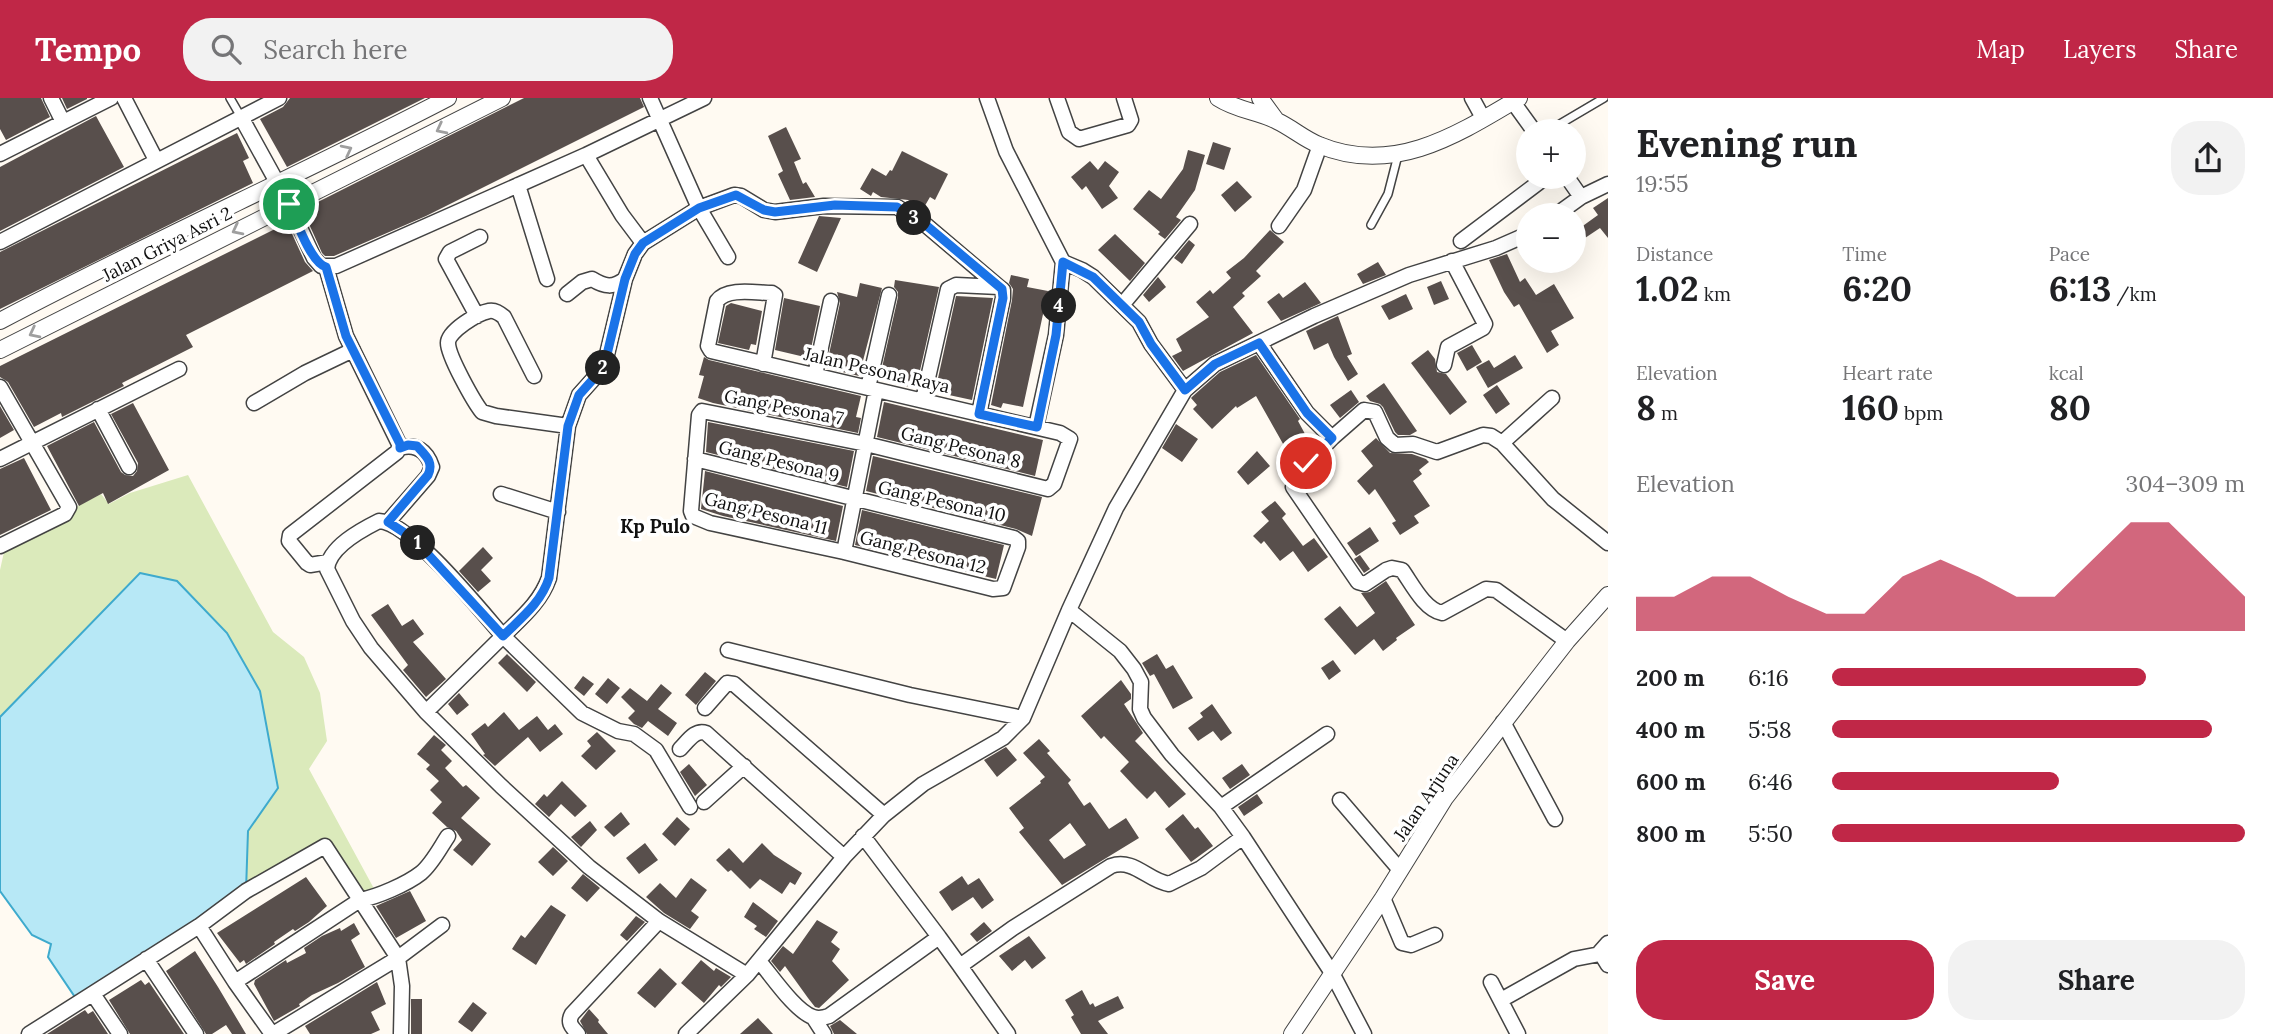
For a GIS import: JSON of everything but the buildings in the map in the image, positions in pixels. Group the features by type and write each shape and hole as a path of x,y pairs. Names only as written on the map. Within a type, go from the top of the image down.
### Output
{"street":[{"path":"51,98 63,122"},
{"path":"2,149 111,98"},
{"path":"124,98 156,160"},
{"path":"0,242 279,98"},
{"name":"Jalan Griya Asri 2","path":"0,321 73,282 278,184 448,98"},
{"name":"Jalan Griya Asri 2","path":"0,350 502,98"},
{"path":"650,98 699,208 728,257"},
{"path":"241,117 289,204 314,258 321,266 326,267 336,266 586,155 704,98"},
{"path":"987,98 1006,151 1063,262 1056,335 1037,427"},
{"path":"1057,98 1069,132 1079,139 1129,125 1124,98"},
{"path":"1218,98 1237,108 1276,120 1320,145 1365,156 1398,155 1443,139 1516,100 1527,119"},
{"path":"1260,98 1276,120"},
{"path":"1472,98 1483,118"},
{"path":"1279,226 1304,190 1320,145"},
{"path":"586,155 622,215 643,243"},
{"path":"1573,203 1608,184"},
{"path":"518,185 547,279"},
{"path":"1461,241 1530,189"},
{"path":"1575,189 1581,197"},
{"path":"426,712 544,592 549,578 568,426 579,395 604,367 625,279 635,254 643,243 699,208 736,195 764,210 775,212 835,205 897,207 927,226 1001,289"},
{"path":"1122,305 1190,224"},
{"path":"477,316 446,259 448,253 480,237"},
{"path":"686,1034 747,975 844,857 884,815 923,785 1003,738 1023,718 1116,508 1185,390 1215,364 1357,297 1409,275 1516,239"},
{"path":"1444,365 1448,346 1483,328 1485,324 1452,261"},
{"path":"1063,262 1088,273 1139,322 1151,344 1185,390"},
{"path":"326,267 346,336 400,448"},
{"path":"567,293 582,282 592,279 601,285 615,286 625,279"},
{"path":"923,400 948,289 956,285 1001,289"},
{"path":"979,414 1001,289"},
{"name":"Jalan Pesona Raya","path":"763,364 776,299 772,293 730,293 719,297 709,350 763,364 1060,433 1070,439 1054,484 1048,489"},
{"path":"844,552 866,444 872,389 889,295"},
{"path":"816,375 831,302"},
{"path":"534,376 504,317 491,311 454,330 448,342 460,375 479,410 496,416 568,426"},
{"path":"1259,343 1307,413 1332,438"},
{"path":"254,402 353,350"},
{"path":"0,459 179,369"},
{"path":"0,387 68,503 68,511 0,546"},
{"path":"1502,443 1552,398"},
{"path":"98,409 129,467"},
{"path":"1567,641 1496,590 1486,589 1442,613 1421,598 1402,570 1392,568 1365,584 1358,582 1293,487 1298,473 1332,438 1364,410 1369,409 1375,412 1387,438 1395,445 1413,444 1437,452 1483,435 1491,436 1502,443 1553,499 1608,543"},
{"name":"Gang Pesona 7","path":"695,459 699,415 703,411 866,444"},
{"name":"Gang Pesona 8","path":"866,444 1048,489"},
{"path":"328,562 309,564 289,541 290,535 400,448 417,446 427,456 432,467 388,522"},
{"name":"Gang Pesona 9","path":"695,459 854,500"},
{"name":"Gang Pesona 11","path":"695,459 691,511 695,518 844,552"},
{"path":"500,494 558,512"},
{"name":"Gang Pesona 10","path":"854,500 1014,538 1018,544 1004,586 1000,590 993,589"},
{"path":"744,766 697,804 656,750 634,734 618,732 582,713 503,636 414,539 388,522 377,522 346,542 328,562 327,569 353,621 371,648 426,712 501,786 589,867 659,921 747,975"},
{"name":"Gang Pesona 12","path":"844,552 993,589"},
{"name":"Jalan Arjuna","path":"1292,1034 1383,898 1445,798 1567,641 1608,595"},
{"path":"1069,610 1120,651 1135,669 1141,682 1140,709 1143,718 1172,755 1221,807 1243,837 1332,973 1364,1034"},
{"path":"728,650 910,695 1023,718"},
{"path":"705,708 727,683 734,684 884,815"},
{"path":"1503,722 1555,819"},
{"path":"680,748 695,734 704,732 844,857"},
{"path":"1221,807 1327,734"},
{"path":"1340,800 1400,870"},
{"path":"234,982 360,900 378,897 421,872 448,836"},
{"path":"863,836 1008,1034"},
{"path":"960,967 1013,928 1111,866 1129,865 1155,880 1169,884 1201,868 1243,837"},
{"path":"29,1034 199,926 246,891 325,846 398,958 402,986 401,1034"},
{"path":"1383,898 1402,943 1411,945 1435,935"},
{"path":"578,1034 570,1025 572,1014 659,921"},
{"path":"199,926 234,982 272,1034 398,958 442,925"},
{"path":"813,1017 829,1016 939,937"},
{"path":"1501,999 1574,959 1605,954"},
{"path":"146,960 196,1034"},
{"path":"759,961 800,1009 813,1017 824,1034"},
{"path":"1490,982 1518,1034"},
{"path":"93,994 120,1034"}],"lane":[{"path":"230,98 241,117"},
{"path":"1568,119 1604,98"},
{"path":"1371,225 1388,194 1398,155"}],"green space":[{"path":"188,475 273,632 304,657 320,693 327,741 309,769 378,896 360,900 325,846 246,891 248,831 278,788 140,573 0,717 0,570 6,543 101,494 109,504 130,493"}],"water":[{"path":"140,573 177,581 227,633 260,691 278,788 248,831 246,891 79,1003 48,957 51,944 32,935 0,891 0,717"}],"district":[{"name":"Kp Pulo","path":"655,526"}],"route":[{"path":"289,204 314,258 321,266 326,267 346,336 400,448 417,446 427,456 432,467 388,522 414,539 503,636 536,603 549,578 568,426 579,395 604,367 625,279 635,254 643,243 699,208 734,195 764,210 775,212 835,205 897,207 927,226 1002,289 1003,298 979,414 1037,427 1056,335 1063,262 1093,277 1139,322 1151,344 1185,390 1215,364 1259,343 1293,396 1332,438 1306,463"}]}
